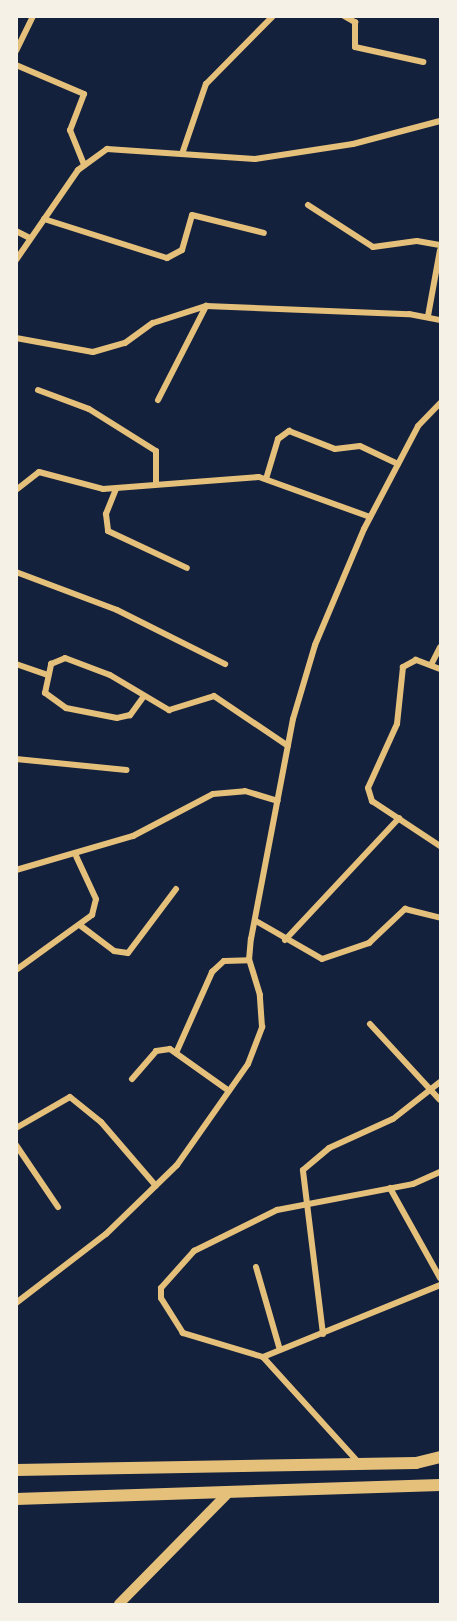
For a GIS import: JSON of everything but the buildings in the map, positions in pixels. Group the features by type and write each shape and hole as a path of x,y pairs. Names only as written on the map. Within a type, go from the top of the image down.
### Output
{"main road":[{"path":"16,1470 360,1465 441,1457"},
{"path":"16,1498 225,1495 441,1485"}],"street":[{"path":"16,51 33,16"},
{"path":"183,151 206,84 273,16"},
{"path":"344,16 355,22 356,47 423,62"},
{"path":"16,65 84,94 70,130 84,165"},
{"path":"16,260 84,165 107,149 277,156 353,144 441,121"},
{"path":"308,205 373,247 408,241 441,248 428,316"},
{"path":"44,219 167,258 182,250 192,215 264,233"},
{"path":"16,231 30,238"},
{"path":"158,400 206,306"},
{"path":"16,338 93,352 125,343 153,323 206,306 428,316 441,320"},
{"path":"38,390 89,409 156,451 156,482"},
{"path":"16,1303 106,1234 177,1165 248,1064 262,1028 260,995 249,960 288,746 315,645 370,517 418,426 441,403"},
{"path":"266,479 278,439 289,431 335,449 360,446 398,464"},
{"path":"16,490 39,472 85,488 116,489 156,482 266,479 370,517"},
{"path":"116,489 106,514 108,531 187,568"},
{"path":"16,572 117,610 225,664"},
{"path":"431,665 441,647"},
{"path":"144,696 123,718 66,708 48,698 48,675 51,664 65,658 95,668 169,710 214,696 288,746"},
{"path":"441,669 416,660 403,667 398,724 368,788 372,801 441,846"},
{"path":"16,664 48,675"},
{"path":"16,759 126,770"},
{"path":"16,870 76,856 133,836 213,794 245,791 278,801"},
{"path":"285,940 399,818"},
{"path":"16,970 81,926 96,899 76,856"},
{"path":"81,926 114,951 128,953 176,889"},
{"path":"256,921 285,940 322,959 369,943 405,909 441,918"},
{"path":"176,1053 212,972 224,961 249,960"},
{"path":"370,1024 430,1091 441,1100"},
{"path":"132,1079 156,1051 176,1053 229,1091"},
{"path":"323,1334 308,1204 301,1180 309,1163 393,1119 441,1082"},
{"path":"16,1128 70,1097 101,1122 156,1186"},
{"path":"16,1145 58,1207"},
{"path":"360,1465 263,1357 183,1333 161,1298 161,1288 210,1241 277,1210 390,1188 441,1172"},
{"path":"390,1188 441,1278"},
{"path":"256,1267 280,1350"},
{"path":"263,1357 441,1285"},
{"path":"119,1605 225,1495"}]}
